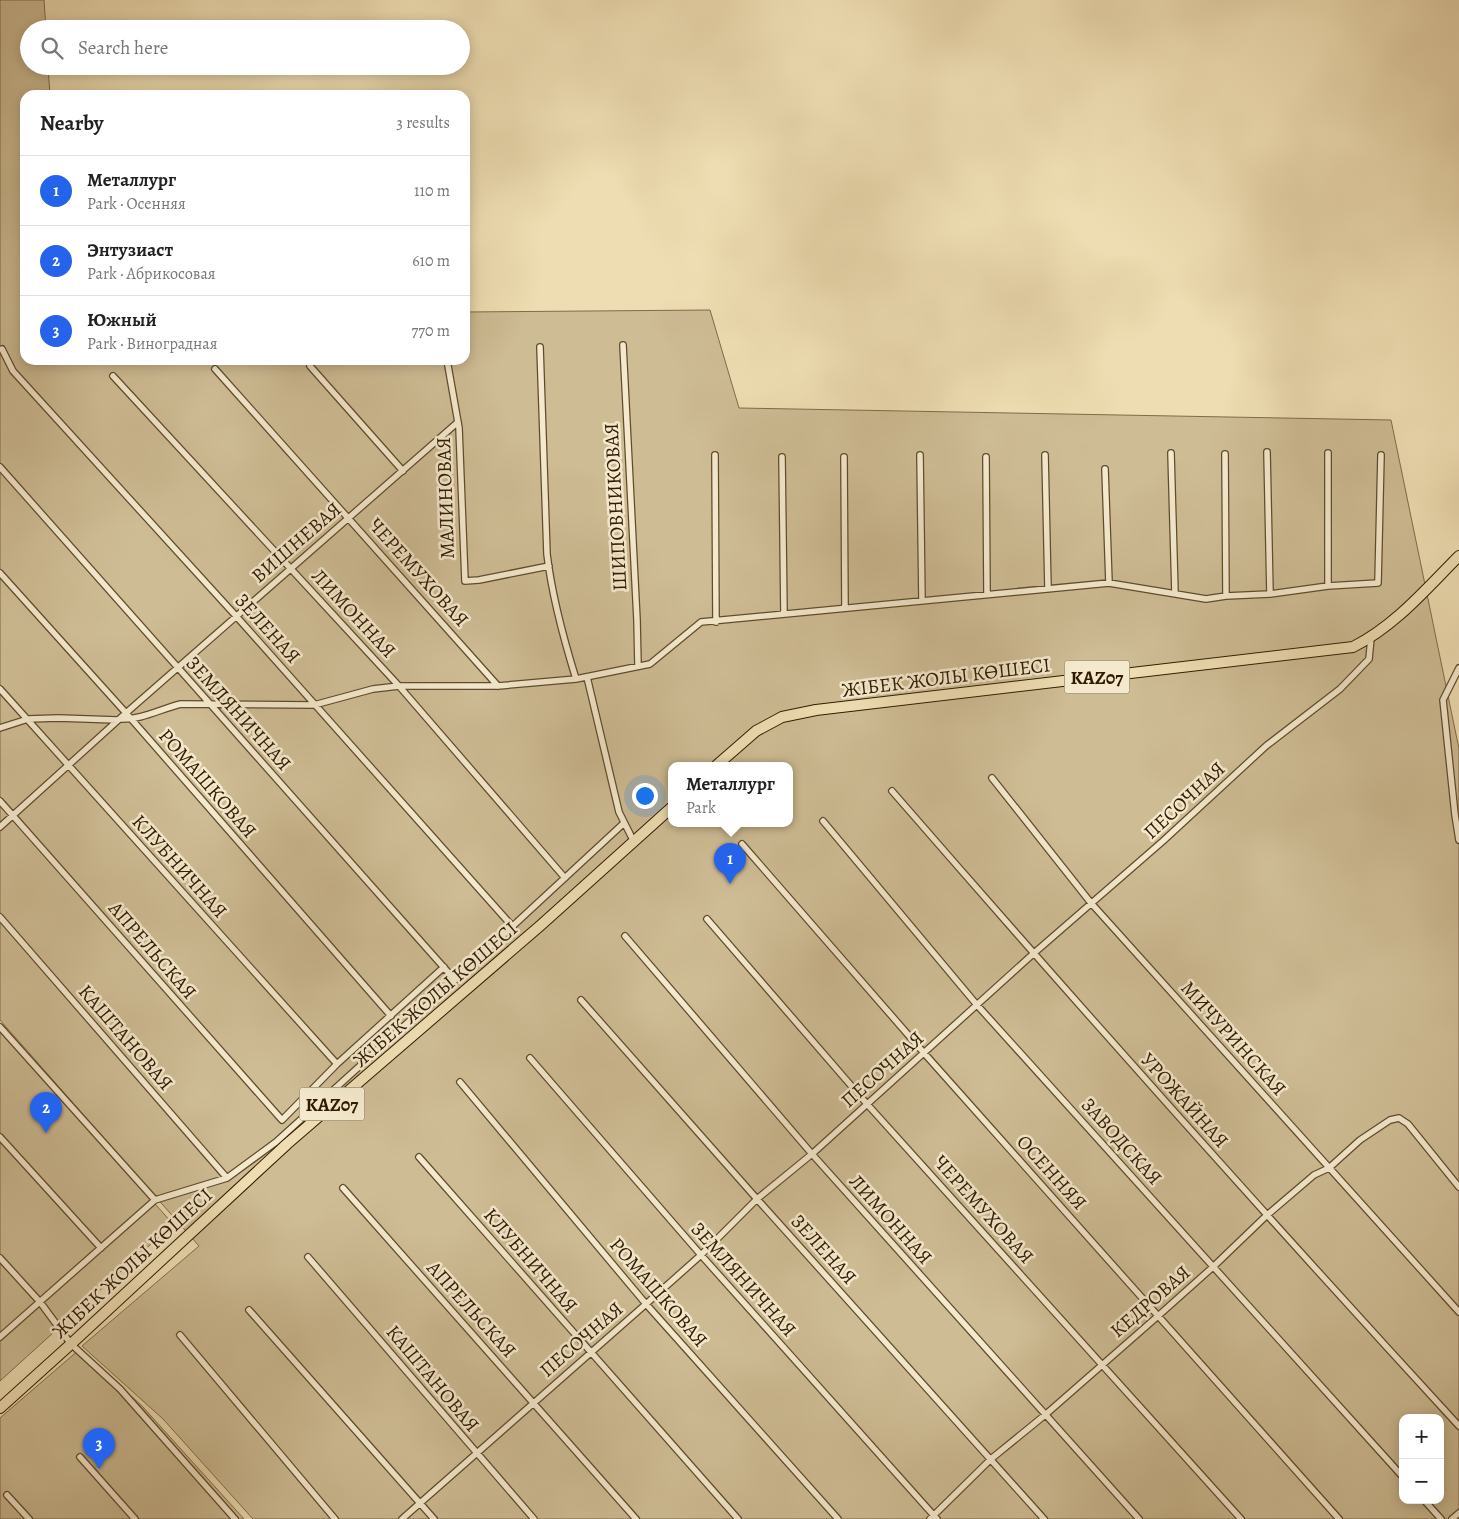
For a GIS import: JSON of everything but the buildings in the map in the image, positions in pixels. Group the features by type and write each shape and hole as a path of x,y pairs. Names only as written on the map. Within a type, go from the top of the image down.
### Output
{"highway":[{"name":"ЖІБЕК ЖОЛЫ КӨШЕСІ","path":"720,762 756,731 782,717 816,710 1353,648 1387,627 1459,556"},
{"name":"ЖІБЕК ЖОЛЫ КӨШЕСІ","path":"0,1408 286,1144 541,925 668,811"}],"street":[{"name":"ШИПОВНИКОВАЯ","path":"623,345 638,620 638,666"},
{"path":"540,348 551,588 576,679"},
{"name":"ЗЕЛЕНАЯ","path":"2,349 12,371 236,616 512,927"},
{"name":"МАЛИНОВАЯ","path":"448,365 458,422 465,581 549,566"},
{"path":"310,366 403,471"},
{"name":"ЧЕРЕМУХОВАЯ","path":"215,369 498,686"},
{"name":"ЛИМОННАЯ","path":"114,376 400,686 565,878"},
{"name":"ВИШНЕВАЯ","path":"0,827 126,713 458,422"},
{"path":"1267,452 1270,594"},
{"path":"1171,453 1175,593"},
{"path":"1328,453 1328,586"},
{"path":"1225,454 1226,596"},
{"path":"715,455 716,622"},
{"path":"920,455 922,601"},
{"path":"1045,455 1048,589"},
{"path":"0,728 28,719 131,720 181,704 314,705 373,689 400,686 498,686 576,679 650,664 700,622 716,622 1109,583 1206,599 1270,594 1328,586 1378,583 1381,455"},
{"path":"844,456 845,608"},
{"path":"782,457 784,614"},
{"path":"986,457 987,594"},
{"name":"ЗЕМЛЯНИЧНАЯ","path":"0,467 455,980"},
{"path":"1105,468 1109,583"},
{"name":"РОМАШКОВАЯ","path":"0,573 126,713 391,1016"},
{"name":"ПЕСОЧНАЯ","path":"402,1519 701,1255 757,1198 812,1154 1033,954 1163,842 1266,746 1340,689 1369,659 1371,638"},
{"path":"1459,668 1443,700 1459,840"},
{"path":"587,677 619,812 634,842"},
{"name":"КЛУБНИЧНАЯ","path":"0,689 337,1064"},
{"name":"МИЧУРИНСКАЯ","path":"992,778 1092,903 1459,1312"},
{"name":"УРОЖАЙНАЯ","path":"892,791 1033,954 1266,1216 1459,1426"},
{"name":"АПРЕЛЬСКАЯ","path":"0,801 282,1120 337,1064"},
{"name":"ЗАВОДСКАЯ","path":"823,822 978,1004 1399,1473"},
{"path":"0,1337 155,1200 227,1178 276,1142 455,980 624,823"},
{"name":"ОСЕННЯЯ","path":"742,844 924,1053 1340,1519"},
{"name":"КАШТАНОВАЯ","path":"0,917 227,1178"},
{"name":"ЧЕРЕМУХОВАЯ","path":"707,919 868,1104 1241,1519"},
{"name":"ЛИМОННАЯ","path":"625,936 812,1154 1139,1519"},
{"path":"337,1064 444,966"},
{"name":"ЗЕЛЕНАЯ","path":"581,1000 1044,1519"},
{"path":"0,1027 155,1200"},
{"name":"ЗЕМЛЯНИЧНАЯ","path":"530,1058 701,1255 934,1518"},
{"name":"РОМАШКОВАЯ","path":"460,1082 646,1304 838,1519"},
{"name":"КЕДРОВАЯ","path":"934,1518 991,1459 1046,1415 1214,1266 1266,1216 1314,1175 1328,1168 1360,1140 1390,1120 1399,1118 1408,1124 1459,1187"},
{"path":"0,1136 101,1248"},
{"name":"КЛУБНИЧНАЯ","path":"419,1156 738,1519"},
{"name":"АПРЕЛЬСКАЯ","path":"343,1188 636,1519"},
{"name":"КАШТАНОВАЯ","path":"308,1257 534,1519"},
{"path":"0,1258 40,1302 71,1344 120,1389 235,1519"},
{"path":"249,1310 434,1519"},
{"path":"180,1335 335,1519"},
{"path":"80,1457 135,1519"},
{"path":"7,1496 29,1519"},
{"path":"1428,1504 1441,1519"},
{"path":"1452,1519 1459,1513"}],"shaded area":[{"path":"0,0 44,0 45,20 20,20 20,75 49,75 50,90 20,90 20,365 470,365 470,312 710,310 739,408 1391,420 1459,749 1459,1519 253,1519 163,1419 82,1346 199,1246 0,1020"},
{"path":"0,1031 173,1224 0,1381"},
{"path":"80,1349 142,1406 244,1519 0,1519 0,1418"}],"place":[{"name":"Металлург","path":"730,884"},
{"name":"Энтузиаст","path":"46,1133"},
{"name":"Южный","path":"99,1469"}]}
